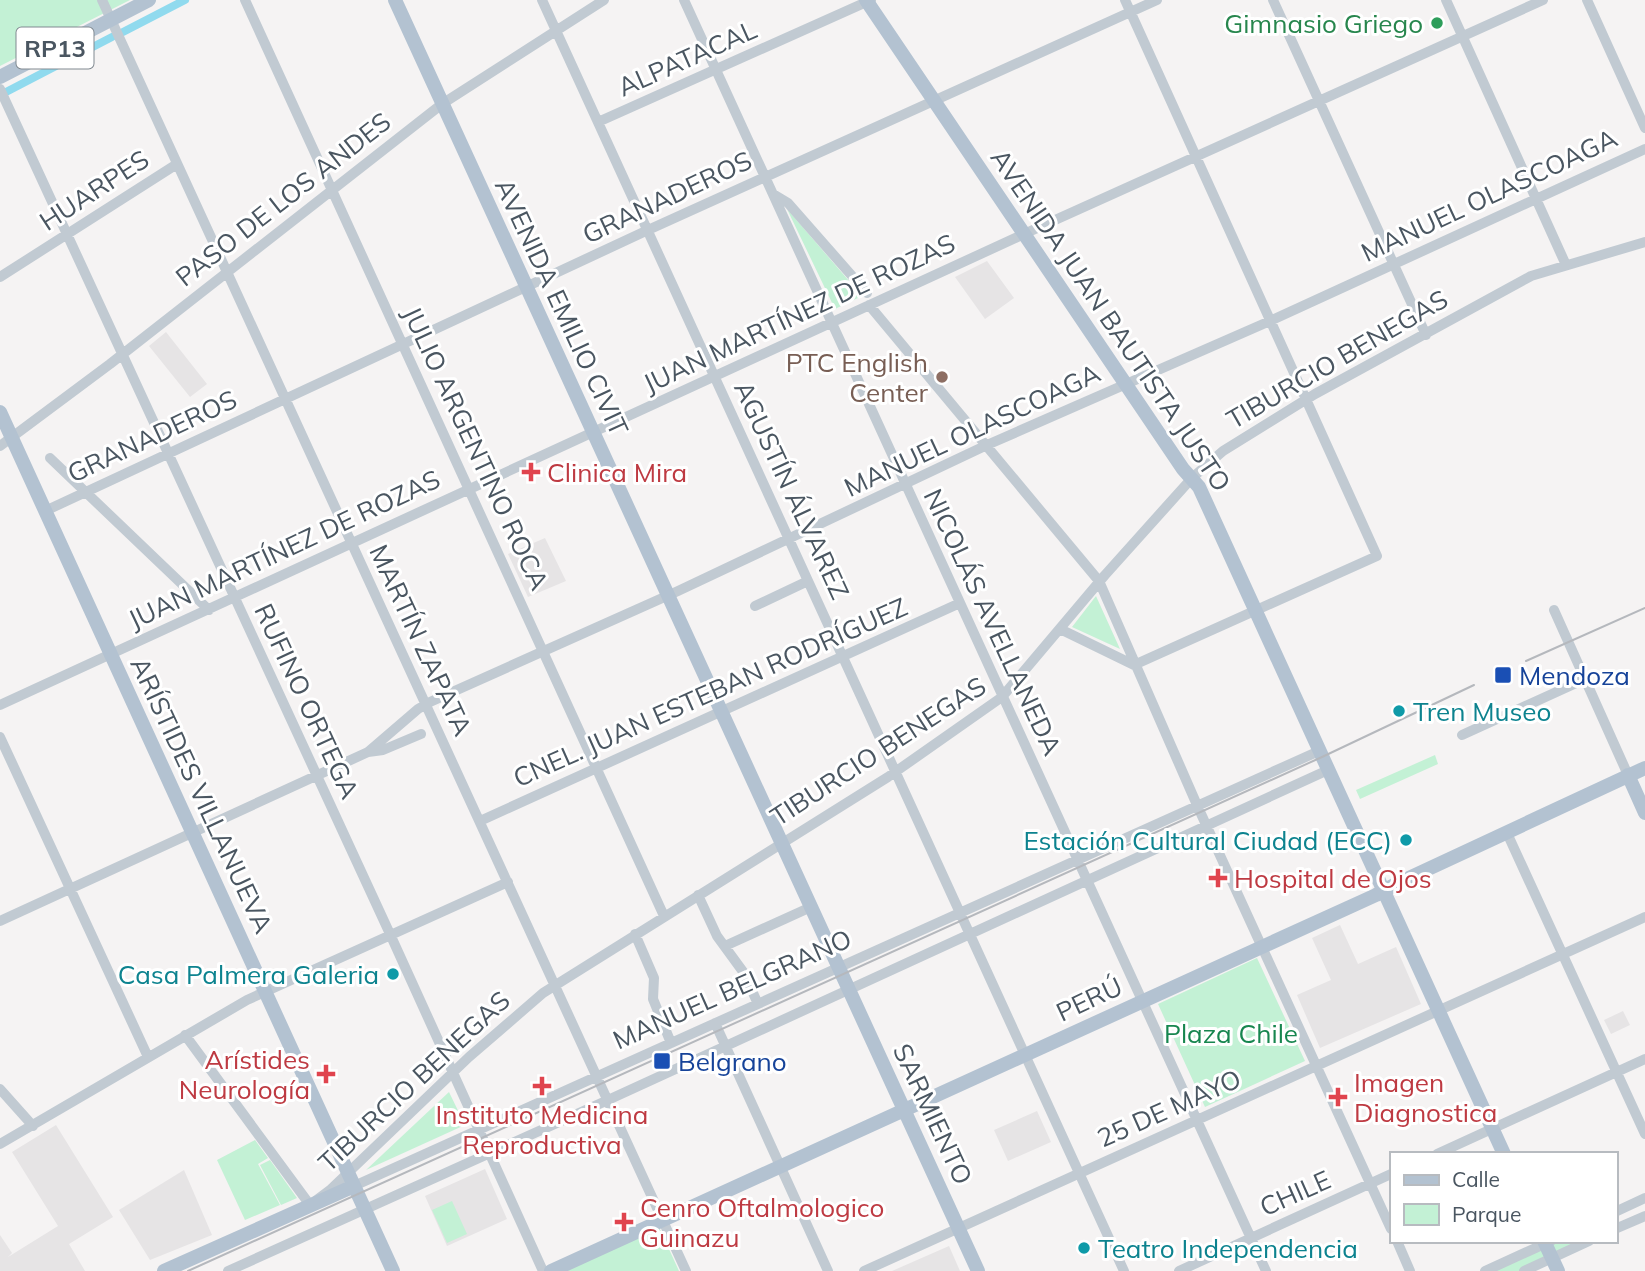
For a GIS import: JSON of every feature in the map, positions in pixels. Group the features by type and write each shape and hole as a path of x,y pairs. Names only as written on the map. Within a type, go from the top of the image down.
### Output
{"main road":[{"name":"RP13","path":"0,77 149,0"},
{"name":"AVENIDA EMILIO CIVIT","path":"395,0 843,978"},
{"name":"AVENIDA JUAN BAUTISTA JUSTO","path":"868,1 1183,469 1199,487 1503,1152"},
{"name":"ARÍSTIDES VILLANUEVA","path":"0,412 6,442 45,511 393,1271"},
{"name":"PERÚ","path":"551,1271 1384,891 1645,768"},
{"path":"1628,775 1645,813"},
{"name":"SARMIENTO","path":"843,978 978,1271"},
{"name":"MANUEL BELGRANO","path":"164,1271 310,1205 359,1197"},
{"path":"1547,1243 1555,1265"}],"street":[{"name":"MARTÍN ZAPATA","path":"100,0 686,1271"},
{"name":"JULIO ARGENTINO ROCA","path":"246,0 664,916"},
{"name":"AGUSTÍN ÁLVAREZ","path":"542,0 1124,1271"},
{"name":"PASO DE LOS ANDES","path":"6,442 442,104 604,0"},
{"name":"NICOLÁS AVELLANEDA","path":"684,0 772,192 784,207 831,323 1266,1271"},
{"path":"1060,629 1124,661 1136,664 1377,556 1125,0"},
{"name":"GRANADEROS","path":"45,511 648,230 1157,0"},
{"path":"1273,0 1426,335"},
{"path":"1446,0 1566,265"},
{"name":"JUAN MARTÍNEZ DE ROZAS","path":"0,705 1024,234 1543,0"},
{"path":"1587,0 1645,128"},
{"name":"ALPATACAL","path":"598,122 868,1"},
{"name":"RUFINO ORTEGA","path":"0,89 543,1271"},
{"name":"MANUEL OLASCOAGA","path":"0,921 368,752 426,704 668,595 986,445 1270,321 1645,149"},
{"name":"HUARPES","path":"0,277 177,164"},
{"path":"784,207 866,293"},
{"name":"TIBURCIO BENEGAS","path":"310,1205 326,1194 453,1072 555,985 896,771 1002,697 1099,581 1192,478 1223,451 1306,400 1531,276 1645,242"},
{"path":"869,305 1099,581 1202,815 1390,1227"},
{"path":"50,458 209,610"},
{"path":"755,606 808,581"},
{"name":"CNEL. JUAN ESTEBAN RODRÍGUEZ","path":"480,821 960,603"},
{"path":"1554,610 1628,775"},
{"path":"1462,734 1585,679"},
{"name":"MANUEL OLASCOAGA","path":"368,752 383,750 421,734"},
{"path":"0,737 148,1057"},
{"name":"MANUEL BELGRANO","path":"228,1271 479,1130 758,1004 843,978 965,923 1078,859 1202,815 1324,760"},
{"name":"MANUEL BELGRANO","path":"359,1197 489,1153 608,1100 725,1046 843,978 965,923 1088,879 1202,815 1324,760"},
{"path":"1507,832 1645,1134"},
{"path":"0,1144 185,1035 265,992 508,882"},
{"path":"698,895 711,925 744,973 758,1004"},
{"path":"725,946 811,907"},
{"name":"25 DE MAYO","path":"864,1271 1645,917"},
{"path":"635,934 654,978 653,999 671,1043"},
{"path":"715,1023 828,1271"},
{"path":"185,1035 310,1205"},
{"path":"1441,1152 1645,1059"},
{"path":"0,1089 33,1126"},
{"name":"CHILE","path":"1179,1271 1390,1174"},
{"path":"1617,1211 1645,1198"},
{"path":"1617,1228 1645,1216"},
{"path":"1398,1243 1410,1271"},
{"path":"1485,1271 1545,1243"},
{"path":"1524,1271 1555,1265 1586,1243"}],"shaded area":[{"path":"987,261 1014,298 985,319 955,277"},
{"path":"166,332 207,384 190,397 149,346"},
{"path":"545,538 566,581 528,597 508,554"},
{"path":"1340,925 1358,964 1396,947 1421,1004 1320,1048 1297,995 1331,980 1312,938"},
{"path":"1623,1011 1630,1025 1611,1034 1604,1020"},
{"path":"1037,1111 1051,1142 1008,1161 994,1130"},
{"path":"56,1125 113,1217 69,1244 85,1271 0,1271 0,1235 12,1253 8,1257 58,1226 12,1152"},
{"path":"485,1169 507,1219 447,1246 425,1196"},
{"path":"184,1170 212,1235 150,1260 119,1210"},
{"path":"949,1246 960,1271 892,1271"}],"green space":[{"path":"0,0 130,0 0,66"},
{"path":"787,209 862,296 835,309"},
{"path":"1096,596 1120,649 1072,627"},
{"path":"1435,755 1438,764 1360,799 1356,790"},
{"name":"Plaza Chile","path":"1257,958 1305,1061 1205,1107 1158,1004"},
{"path":"449,1092 465,1125 366,1170"},
{"path":"255,1140 268,1158 258,1164 280,1205 245,1220 217,1160"},
{"path":"270,1160 297,1198 281,1205 260,1165"},
{"path":"452,1201 467,1234 447,1243 432,1210"},
{"path":"658,1225 679,1271 556,1271"},
{"path":"1547,1243 1585,1243 1524,1271 1485,1271"}],"waterway":[{"path":"123,32 185,0"},
{"path":"6,92 112,37"}],"tram line":[{"path":"1526,661 1645,608"},
{"path":"188,1271 1322,757 1474,685"}],"place":[{"name":"Gimnasio Griego","path":"1437,23"},
{"name":"PTC English Center","path":"942,377"},
{"name":"Clinica Mira","path":"531,472"},
{"name":"Mendoza","path":"1503,675"},
{"name":"Tren Museo","path":"1399,711"},
{"name":"Estación Cultural Ciudad (ECC)","path":"1406,840"},
{"name":"Hospital de Ojos","path":"1218,878"},
{"name":"Casa Palmera Galeria","path":"393,974"},
{"name":"Belgrano","path":"662,1061"},
{"name":"Arístides Neurología","path":"326,1074"},
{"name":"Instituto Medicina Reproductiva","path":"542,1086"},
{"name":"Imagen Diagnostica","path":"1338,1097"},
{"name":"Cenro Oftalmologico Guinazu","path":"624,1222"},
{"name":"Teatro Independencia","path":"1084,1248"}]}
